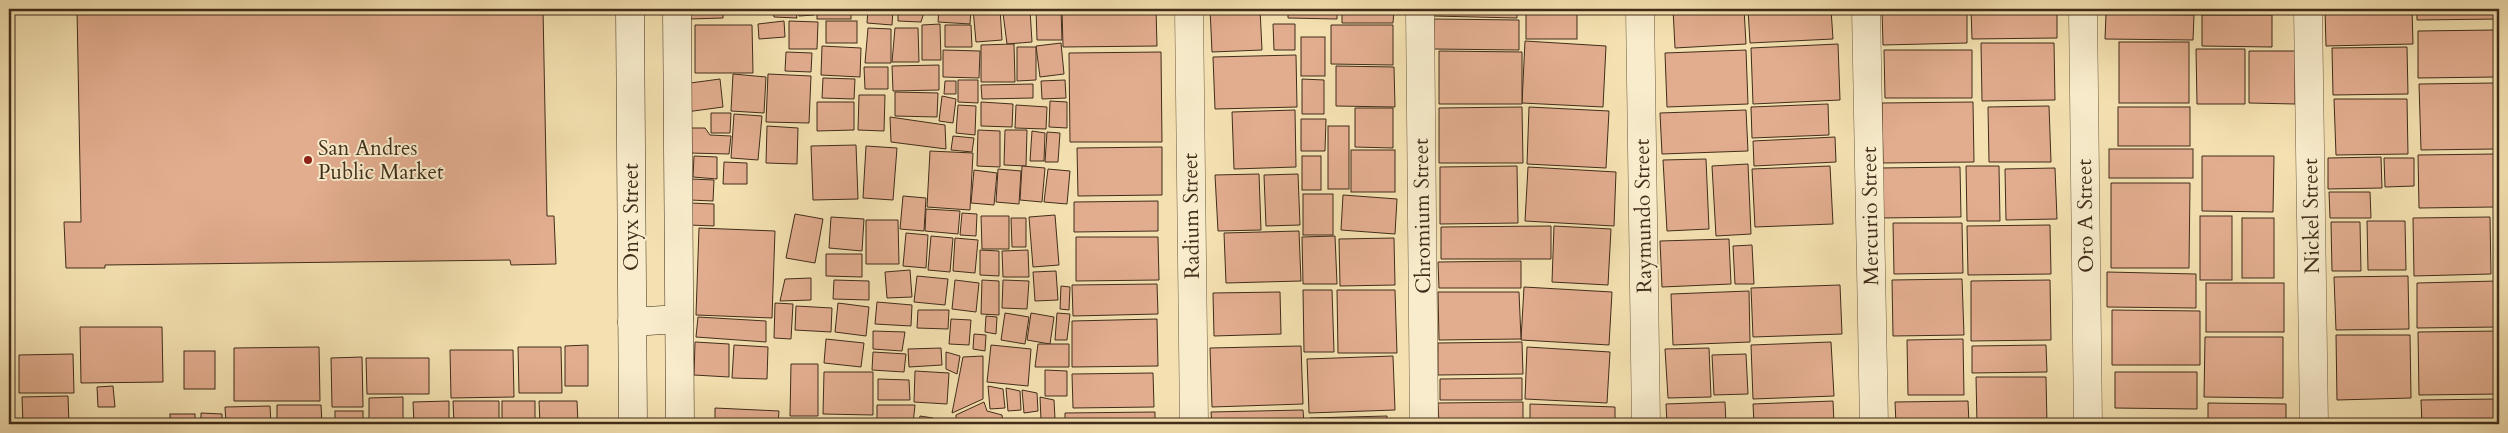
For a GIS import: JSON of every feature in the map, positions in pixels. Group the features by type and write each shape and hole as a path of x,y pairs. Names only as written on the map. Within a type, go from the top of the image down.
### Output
{"street":[{"name":"Onyx Street","path":"630,9 633,424"},
{"path":"677,9 680,424"},
{"name":"Radium Street","path":"1189,9 1194,424"},
{"name":"Chromium Street","path":"1420,9 1424,424"},
{"name":"Raymundo Street","path":"1640,9 1646,424"},
{"name":"Mercurio Street","path":"1866,9 1874,424"},
{"name":"Oro A Street","path":"2083,9 2088,424"},
{"name":"Nickel Street","path":"2308,9 2314,424"},
{"path":"632,322 679,319"}],"building":[{"name":"San Andres Public Market","path":"77,9 543,9 547,216 554,216 556,264 511,265 510,260 105,265 105,268 66,268 64,222 81,222"},
{"path":"689,9 723,9 723,18 689,19"},
{"path":"772,9 795,9 797,18 774,17"},
{"path":"798,9 814,9 814,15 799,16"},
{"path":"817,9 851,9 851,19 817,19"},
{"path":"868,9 893,9 892,25 867,23"},
{"path":"898,9 925,9 921,22 898,21"},
{"path":"939,9 971,9 970,24 938,22"},
{"path":"973,9 1000,9 1002,40 976,42"},
{"path":"1036,9 1061,9 1062,40 1037,40"},
{"path":"1062,9 1156,9 1157,46 1063,47"},
{"path":"1210,9 1260,9 1262,50 1212,52"},
{"path":"1288,9 1337,9 1337,19 1288,18"},
{"path":"1342,9 1394,9 1393,23 1342,23"},
{"path":"1433,9 1517,9 1517,18 1433,16"},
{"path":"1526,9 1577,9 1577,39 1526,39"},
{"path":"1673,9 1744,9 1746,44 1675,48"},
{"path":"1748,9 1831,9 1833,39 1750,43"},
{"path":"1882,9 1967,9 1967,43 1883,45"},
{"path":"1971,9 2057,9 2057,38 1972,39"},
{"path":"2106,9 2197,9 2197,12 2106,11"},
{"path":"2207,9 2272,9 2272,13 2207,12"},
{"path":"2325,9 2412,9 2413,44 2326,46"},
{"path":"2417,9 2499,9 2499,19 2417,20"},
{"path":"1030,10 1032,42 1007,44 1003,13"},
{"path":"2106,14 2194,15 2193,40 2105,39"},
{"path":"2202,15 2272,15 2272,47 2202,46"},
{"path":"1434,19 1519,20 1519,50 1434,49"},
{"path":"784,21 785,37 759,39 758,24"},
{"path":"789,21 818,22 817,49 789,49"},
{"path":"826,21 857,21 857,43 826,43"},
{"path":"940,24 941,60 922,60 922,25"},
{"path":"1273,24 1295,24 1295,50 1274,50"},
{"path":"695,25 752,25 753,73 695,73"},
{"path":"945,25 971,25 972,47 945,47"},
{"path":"1331,25 1393,25 1393,65 1331,64"},
{"path":"868,28 891,29 891,63 865,63"},
{"path":"895,28 918,28 919,62 892,62"},
{"path":"2494,30 2495,77 2418,78 2418,31"},
{"path":"1301,37 1325,37 1325,76 1301,76"},
{"path":"1525,41 1606,46 1603,107 1522,103"},
{"path":"2119,42 2189,42 2189,103 2119,103"},
{"path":"1061,43 1064,74 1040,77 1036,46"},
{"path":"1981,43 2054,43 2055,100 1982,101"},
{"path":"1014,44 1015,82 981,82 981,45"},
{"path":"1838,44 1840,100 1753,104 1751,48"},
{"path":"822,46 861,48 860,77 821,75"},
{"path":"1017,47 1036,47 1036,80 1017,81"},
{"path":"2407,47 2408,94 2333,95 2332,48"},
{"path":"2196,49 2245,49 2245,104 2197,104"},
{"path":"943,50 980,51 979,78 943,77"},
{"path":"1746,50 1748,104 1667,107 1665,53"},
{"path":"1884,50 1972,50 1972,98 1885,98"},
{"path":"1439,51 1522,52 1522,104 1439,104"},
{"path":"2249,51 2295,51 2295,104 2249,103"},
{"path":"786,52 812,53 811,72 785,71"},
{"path":"1161,52 1162,142 1070,142 1069,53"},
{"path":"1296,55 1297,107 1215,109 1213,57"},
{"path":"939,65 939,90 893,91 892,66"},
{"path":"1336,66 1394,67 1395,107 1336,106"},
{"path":"864,67 888,67 888,89 865,89"},
{"path":"733,74 766,77 764,113 731,111"},
{"path":"768,74 811,76 809,123 766,122"},
{"path":"823,78 855,79 854,99 822,98"},
{"path":"720,79 723,107 686,112 683,84"},
{"path":"1302,79 1324,80 1324,114 1302,114"},
{"path":"958,80 978,80 978,103 958,102"},
{"path":"1065,80 1066,98 1042,99 1041,81"},
{"path":"945,81 956,81 956,94 944,94"},
{"path":"2494,83 2496,149 2421,150 2419,84"},
{"path":"1033,84 1033,98 982,99 981,85"},
{"path":"895,92 938,93 937,117 895,116"},
{"path":"859,95 885,95 884,131 858,130"},
{"path":"942,96 956,99 953,123 939,121"},
{"path":"2334,99 2407,99 2408,154 2336,155"},
{"path":"1050,101 1067,102 1067,128 1049,127"},
{"path":"817,102 854,102 854,130 817,131"},
{"path":"981,102 1013,104 1012,127 981,126"},
{"path":"1973,102 1974,162 1883,163 1882,103"},
{"path":"1828,104 1829,135 1752,138 1751,107"},
{"path":"958,105 976,106 975,135 956,133"},
{"path":"1016,105 1047,107 1046,129 1015,128"},
{"path":"2049,106 2051,162 1989,162 1988,107"},
{"path":"1522,107 1523,163 1439,163 1439,108"},
{"path":"1529,107 1609,111 1606,168 1527,164"},
{"path":"2118,107 2190,107 2190,146 2118,146"},
{"path":"1355,108 1393,108 1393,148 1355,147"},
{"path":"1295,110 1296,167 1234,169 1232,112"},
{"path":"1746,110 1748,151 1662,154 1660,113"},
{"path":"711,113 731,113 730,133 711,133"},
{"path":"734,114 762,116 758,160 731,158"},
{"path":"890,117 945,125 946,149 891,142"},
{"path":"1301,119 1326,119 1325,151 1301,151"},
{"path":"767,126 798,128 797,164 766,163"},
{"path":"1328,126 1349,126 1349,189 1328,189"},
{"path":"689,128 705,128 710,135 731,136 729,154 689,153"},
{"path":"978,130 1000,131 1000,167 977,166"},
{"path":"1005,130 1027,130 1026,166 1004,165"},
{"path":"1032,131 1045,133 1044,161 1030,161"},
{"path":"1047,132 1060,133 1058,162 1045,162"},
{"path":"953,136 974,138 972,152 951,150"},
{"path":"1835,137 1836,162 1754,166 1753,141"},
{"path":"856,145 858,199 813,200 811,146"},
{"path":"866,146 897,148 893,200 863,198"},
{"path":"1162,147 1162,195 1078,196 1077,148"},
{"path":"2109,149 2193,149 2193,178 2109,178"},
{"path":"1351,150 1395,150 1395,192 1351,192"},
{"path":"930,151 973,153 970,210 927,207"},
{"path":"2494,154 2495,207 2419,208 2418,155"},
{"path":"694,156 717,157 717,179 693,177"},
{"path":"1302,156 1321,156 1321,190 1302,190"},
{"path":"2202,156 2274,156 2273,212 2202,211"},
{"path":"2381,157 2382,188 2328,189 2328,158"},
{"path":"2384,158 2414,158 2414,186 2385,187"},
{"path":"1706,159 1709,229 1667,231 1663,160"},
{"path":"724,162 747,163 747,184 723,184"},
{"path":"1748,164 1751,234 1716,236 1712,166"},
{"path":"1022,166 1045,168 1042,202 1020,200"},
{"path":"1517,166 1518,223 1440,224 1440,167"},
{"path":"1830,166 1833,224 1755,227 1752,169"},
{"path":"1966,166 1999,166 2000,221 1967,221"},
{"path":"1528,167 1616,172 1614,226 1525,221"},
{"path":"1960,167 1961,217 1880,218 1880,168"},
{"path":"2055,168 2057,219 2006,220 2005,169"},
{"path":"998,169 1021,171 1019,204 996,202"},
{"path":"1048,169 1070,171 1067,204 1044,202"},
{"path":"974,170 997,173 994,205 971,203"},
{"path":"1259,174 1261,230 1218,231 1215,175"},
{"path":"1298,174 1300,225 1266,226 1264,175"},
{"path":"691,179 714,180 713,201 690,200"},
{"path":"2111,183 2190,183 2189,268 2111,268"},
{"path":"2329,192 2370,192 2371,218 2330,218"},
{"path":"1303,194 1333,194 1333,235 1303,235"},
{"path":"1343,195 1397,199 1395,234 1341,230"},
{"path":"903,196 926,198 924,231 900,229"},
{"path":"1158,201 1158,231 1074,232 1074,202"},
{"path":"690,203 714,204 714,226 690,225"},
{"path":"926,209 960,211 958,234 925,231"},
{"path":"962,213 977,214 976,236 960,235"},
{"path":"795,214 823,219 815,263 786,258"},
{"path":"1055,215 1059,265 1033,267 1029,217"},
{"path":"981,216 1009,216 1009,249 982,249"},
{"path":"2200,216 2232,216 2232,280 2200,280"},
{"path":"831,217 864,219 862,251 829,248"},
{"path":"2490,217 2491,274 2414,276 2413,218"},
{"path":"1011,218 1026,218 1026,247 1012,247"},
{"path":"2242,218 2274,218 2274,278 2242,278"},
{"path":"866,220 898,220 899,264 866,264"},
{"path":"2367,221 2405,221 2406,270 2368,270"},
{"path":"2331,222 2360,222 2361,271 2332,271"},
{"path":"1893,223 1962,223 1963,273 1894,274"},
{"path":"2050,225 2051,274 1968,275 1967,226"},
{"path":"1551,226 1551,259 1441,259 1441,227"},
{"path":"1554,226 1611,229 1608,285 1552,282"},
{"path":"699,228 775,231 772,318 696,315"},
{"path":"1299,231 1301,281 1226,283 1224,233"},
{"path":"906,233 928,235 926,268 903,266"},
{"path":"931,236 953,238 950,272 928,270"},
{"path":"1335,236 1337,284 1303,284 1302,237"},
{"path":"1076,237 1158,237 1159,280 1076,281"},
{"path":"955,238 978,240 975,273 953,271"},
{"path":"1394,238 1395,285 1340,286 1339,239"},
{"path":"1729,239 1731,284 1662,287 1660,241"},
{"path":"1752,245 1754,284 1735,284 1733,246"},
{"path":"980,250 999,251 999,276 980,275"},
{"path":"1028,250 1029,277 1003,277 1002,251"},
{"path":"826,254 862,254 862,277 826,276"},
{"path":"1521,261 1521,288 1439,288 1438,262"},
{"path":"910,270 912,297 887,298 885,272"},
{"path":"1056,271 1058,300 1035,301 1033,272"},
{"path":"2107,272 2196,274 2196,308 2107,307"},
{"path":"917,276 948,279 945,305 914,302"},
{"path":"2408,276 2409,329 2336,330 2334,277"},
{"path":"811,278 811,300 780,301 785,279"},
{"path":"1962,279 1964,335 1893,336 1892,280"},
{"path":"834,280 869,281 869,300 833,299"},
{"path":"955,280 979,283 976,312 952,309"},
{"path":"982,280 999,281 999,315 981,314"},
{"path":"1003,280 1029,281 1027,309 1002,308"},
{"path":"2050,280 2051,340 1971,341 1971,281"},
{"path":"2497,281 2498,327 2417,328 2417,283"},
{"path":"2206,283 2284,283 2284,332 2206,332"},
{"path":"1157,284 1158,314 1073,316 1072,285"},
{"path":"1840,285 1842,334 1753,337 1751,288"},
{"path":"1061,286 1070,287 1069,310 1060,309"},
{"path":"1524,287 1612,292 1609,345 1521,340"},
{"path":"1303,290 1332,290 1334,352 1304,352"},
{"path":"1337,290 1395,290 1397,353 1338,353"},
{"path":"1749,291 1750,342 1673,345 1671,294"},
{"path":"1280,292 1281,334 1214,336 1213,293"},
{"path":"1438,292 1519,292 1521,339 1439,340"},
{"path":"877,302 912,305 911,326 875,324"},
{"path":"775,303 793,304 791,339 774,338"},
{"path":"838,303 869,307 866,336 835,332"},
{"path":"796,306 832,308 831,332 795,330"},
{"path":"918,310 949,310 948,329 917,328"},
{"path":"2112,310 2200,311 2200,365 2112,365"},
{"path":"1005,313 1029,317 1025,344 1001,340"},
{"path":"1031,313 1054,317 1050,344 1027,340"},
{"path":"1057,313 1070,314 1067,340 1055,340"},
{"path":"986,316 997,317 996,334 985,332"},
{"path":"698,317 766,321 766,342 696,337"},
{"path":"951,319 971,320 969,345 949,344"},
{"path":"1157,319 1158,366 1072,367 1072,321"},
{"path":"80,327 162,327 163,382 81,383"},
{"path":"873,331 905,332 902,351 873,349"},
{"path":"2499,331 2499,394 2419,395 2418,332"},
{"path":"974,334 986,335 985,351 973,349"},
{"path":"2336,335 2410,335 2411,398 2337,400"},
{"path":"2205,337 2283,337 2283,398 2204,397"},
{"path":"826,339 864,343 861,367 824,363"},
{"path":"1963,339 1964,395 1908,395 1907,340"},
{"path":"695,342 729,344 729,377 694,375"},
{"path":"1522,342 1523,374 1438,375 1438,343"},
{"path":"1831,342 1834,396 1753,399 1751,345"},
{"path":"1038,344 1069,344 1069,367 1035,367"},
{"path":"588,345 588,386 565,386 565,346"},
{"path":"734,345 768,347 767,379 732,378"},
{"path":"991,345 1031,349 1028,386 987,382"},
{"path":"2046,345 2047,372 1972,373 1972,346"},
{"path":"1301,346 1303,404 1212,407 1210,348"},
{"path":"319,347 320,401 234,401 234,348"},
{"path":"518,347 561,347 562,393 519,393"},
{"path":"1527,347 1610,352 1607,403 1525,399"},
{"path":"941,348 942,365 909,367 908,349"},
{"path":"1709,348 1711,397 1668,398 1665,349"},
{"path":"450,350 513,350 514,397 451,398"},
{"path":"184,351 215,351 215,389 184,389"},
{"path":"873,352 906,354 904,372 872,370"},
{"path":"946,352 960,356 957,374 946,369"},
{"path":"73,354 74,393 19,393 19,355"},
{"path":"1746,354 1748,394 1714,395 1712,355"},
{"path":"983,356 983,399 952,413 963,357"},
{"path":"1393,356 1395,410 1309,413 1307,359"},
{"path":"362,357 363,407 332,407 331,358"},
{"path":"366,358 429,358 429,394 367,394"},
{"path":"791,364 818,364 818,416 790,416"},
{"path":"1045,370 1067,371 1067,396 1045,396"},
{"path":"915,371 949,373 947,404 914,402"},
{"path":"824,372 873,372 873,415 823,414"},
{"path":"2115,372 2197,372 2197,409 2115,408"},
{"path":"1153,373 1154,407 1073,408 1072,374"},
{"path":"1976,377 2046,377 2047,424 1977,424"},
{"path":"1522,378 1522,400 1440,400 1440,379"},
{"path":"878,379 909,380 910,400 878,400"},
{"path":"113,386 115,407 98,407 97,387"},
{"path":"988,386 1003,389 1005,408 990,409"},
{"path":"1006,388 1020,391 1021,410 1008,411"},
{"path":"1022,390 1037,393 1038,411 1024,413"},
{"path":"68,396 69,424 23,424 22,397"},
{"path":"403,397 403,424 369,424 369,398"},
{"path":"1040,397 1054,400 1055,419 1041,420"},
{"path":"2499,399 2499,424 2422,424 2421,400"},
{"path":"449,401 449,424 414,424 413,402"},
{"path":"453,401 499,401 499,424 454,424"},
{"path":"502,401 535,401 535,424 502,424"},
{"path":"539,401 577,401 578,424 540,424"},
{"path":"1833,401 1834,424 1754,424 1753,404"},
{"path":"1968,401 1969,424 1896,424 1895,402"},
{"path":"984,402 987,411 1002,415 1003,424 956,424 956,415"},
{"path":"1523,402 1523,424 1439,424 1438,403"},
{"path":"1725,402 1726,424 1667,424 1666,404"},
{"path":"2208,403 2286,404 2286,424 2208,424"},
{"path":"1530,404 1615,407 1615,424 1530,424"},
{"path":"277,405 321,405 322,424 277,424"},
{"path":"877,405 915,405 913,424 877,419"},
{"path":"270,406 271,424 226,424 225,407"},
{"path":"715,408 779,411 778,424 715,424"},
{"path":"1303,410 1304,424 1212,424 1211,412"},
{"path":"335,411 363,411 363,424 335,424"},
{"path":"1155,412 1155,424 1065,424 1065,413"},
{"path":"201,413 222,414 222,424 201,424"},
{"path":"170,414 195,414 195,424 170,424"},
{"path":"920,416 933,418 932,424 919,424"},
{"path":"1387,416 1387,424 1310,424 1310,418"},
{"path":"938,420 952,422 951,424 937,424"},
{"path":"1009,421 1044,422 1044,424 1009,424"},
{"path":"97,422 116,422 116,424 97,424"},
{"path":"786,422 805,424 786,424"},
{"path":"820,422 880,423 880,424 820,424"}],"place":[{"name":"San Andres Public Market","path":"308,160"}]}
